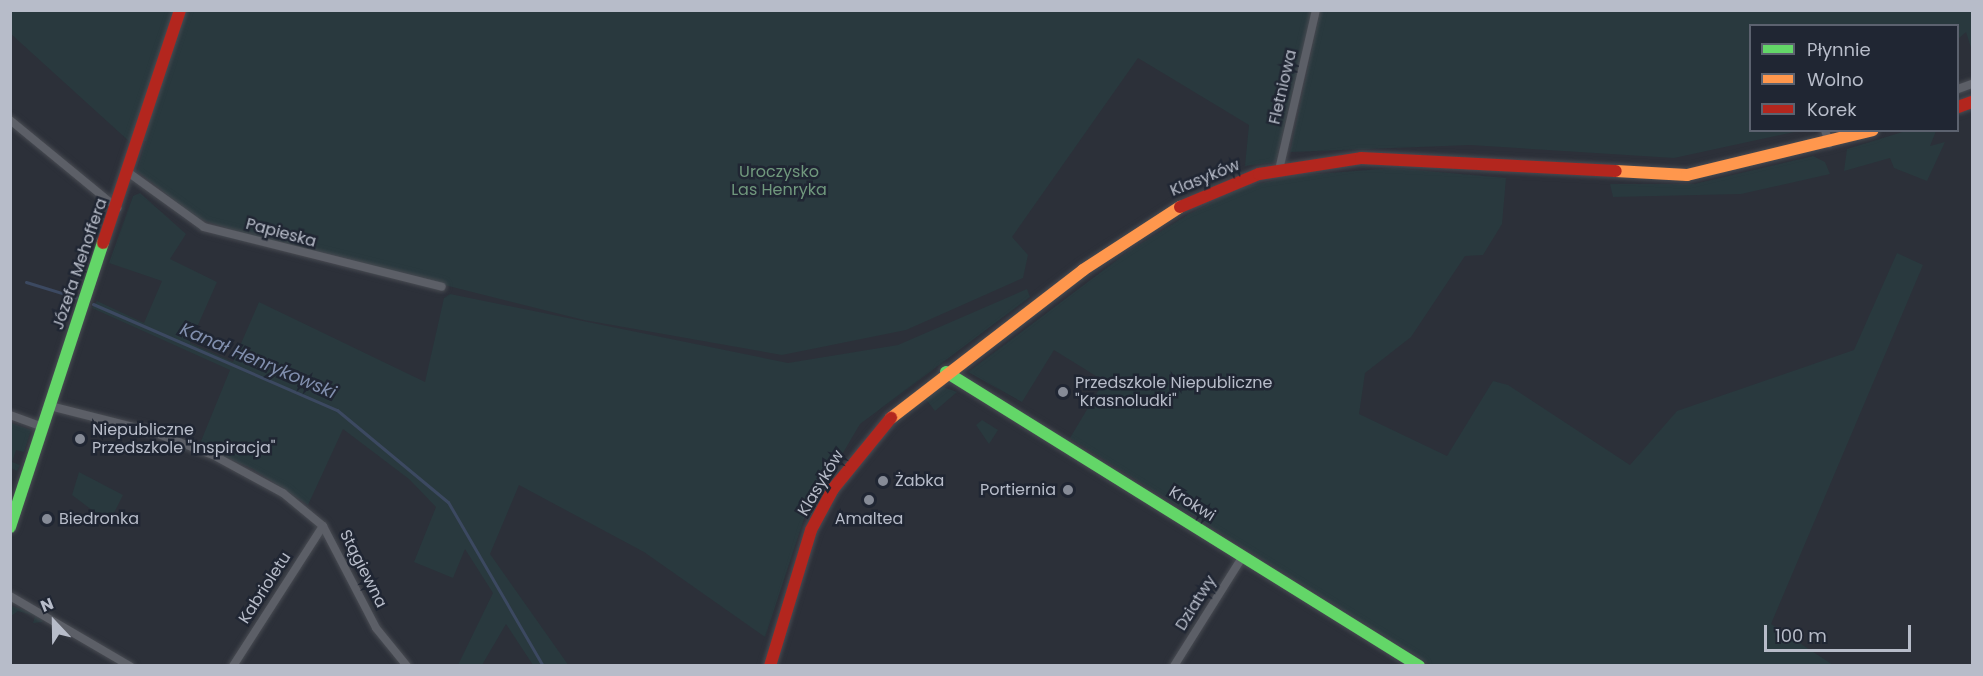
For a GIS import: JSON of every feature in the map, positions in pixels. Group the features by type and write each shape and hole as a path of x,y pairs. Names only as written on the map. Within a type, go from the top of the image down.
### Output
{"street":[{"name":"Józefa Mehoffera","path":"10,527 129,173 180,10"},
{"name":"Fletniowa","path":"1279,170 1316,10"},
{"path":"10,120 117,208"},
{"name":"Klasyków","path":"770,666 806,542 833,489 886,421 946,372 1158,217 1219,187 1279,170 1384,157 1686,175 1827,137 1860,132"},
{"name":"Papieska","path":"129,173 204,227 442,286"},
{"name":"Krokwi","path":"946,372 1419,666"},
{"name":"Stągiewna","path":"50,406 153,432 213,455 283,493 323,526 376,628 407,666"},
{"path":"10,415 43,427"},
{"name":"Kabrioletu","path":"233,666 323,526"},
{"name":"Dziatwy","path":"1174,666 1244,556"},
{"path":"10,596 130,666"}],"green space":[{"name":"Uroczysko Las Henryka","path":"11,10 1312,11 1276,162 1245,166 1249,125 1138,58 1012,237 1028,255 1023,278 906,330 782,355 584,320 250,236 197,218 137,171 146,141 131,143 11,34"},
{"path":"1320,11 1972,11 1972,51 1966,32 1959,38 1959,24 1749,24 1749,132 1794,132 1674,158 1470,145 1290,152"},
{"path":"1902,132 1936,132 1930,146 1945,142 1927,181 1894,168 1890,158 1844,171 1847,149"},
{"path":"1813,156 1825,162 1830,174 1741,194 1613,197 1610,184 1694,184"},
{"path":"1393,168 1506,178 1502,224 1483,255 1465,256 1411,337 1365,373 1359,414 1447,456 1493,381 1508,385 1630,465 1677,411 1854,350 1897,253 1923,265 1771,624 1833,665 1431,665 1070,438 1104,381 1054,350 1022,402 968,372 1129,251 1189,214 1242,188 1292,176"},
{"path":"140,193 186,234 170,259 217,282 190,343 233,362 259,302 425,382 444,298 450,294 788,363 898,345 1027,289 1030,297 860,424 804,519 765,637 644,552 519,485 490,554 569,666 533,665 506,624 482,665 458,665 493,593 465,549 453,578 414,562 436,507 409,479 343,429 308,505 253,469 199,446 230,370 92,308 97,301 144,323 162,281 109,263 133,196"},
{"path":"943,387 957,392 935,411 925,398"},
{"path":"982,420 998,430 989,444 976,425"},
{"path":"11,423 31,430 24,452 16,450 12,462 20,465 17,471 11,468"},
{"path":"79,472 123,495 109,523 72,495"},
{"path":"11,606 28,611 43,620 33,623 35,616 18,611 11,616"}],"waterway":[{"name":"Kanał Henrykowski","path":"26,282 78,298"},
{"name":"Kanał Henrykowski","path":"93,304 337,410 448,502 543,666"}],"traffic: fast":[{"path":"10,527 103,243"},
{"path":"946,372 1419,666"}],"traffic: slow":[{"path":"1616,171 1687,175 1865,132"},
{"path":"891,418 1083,270 1180,207"}],"traffic: jam":[{"path":"103,243 180,10"},
{"path":"1959,107 1972,102"},
{"path":"1180,207 1259,174 1361,158 1616,171"},
{"path":"770,666 811,530 833,489 891,418"}],"place":[{"name":"Przedszkole Niepubliczne \"Krasnoludki\"","path":"1063,392"},
{"name":"Niepubliczne Przedszkole \"Inspiracja\"","path":"80,439"},
{"name":"Żabka","path":"883,481"},
{"name":"Portiernia","path":"1068,490"},
{"name":"Amaltea","path":"869,500"},
{"name":"Biedronka","path":"47,519"}]}
